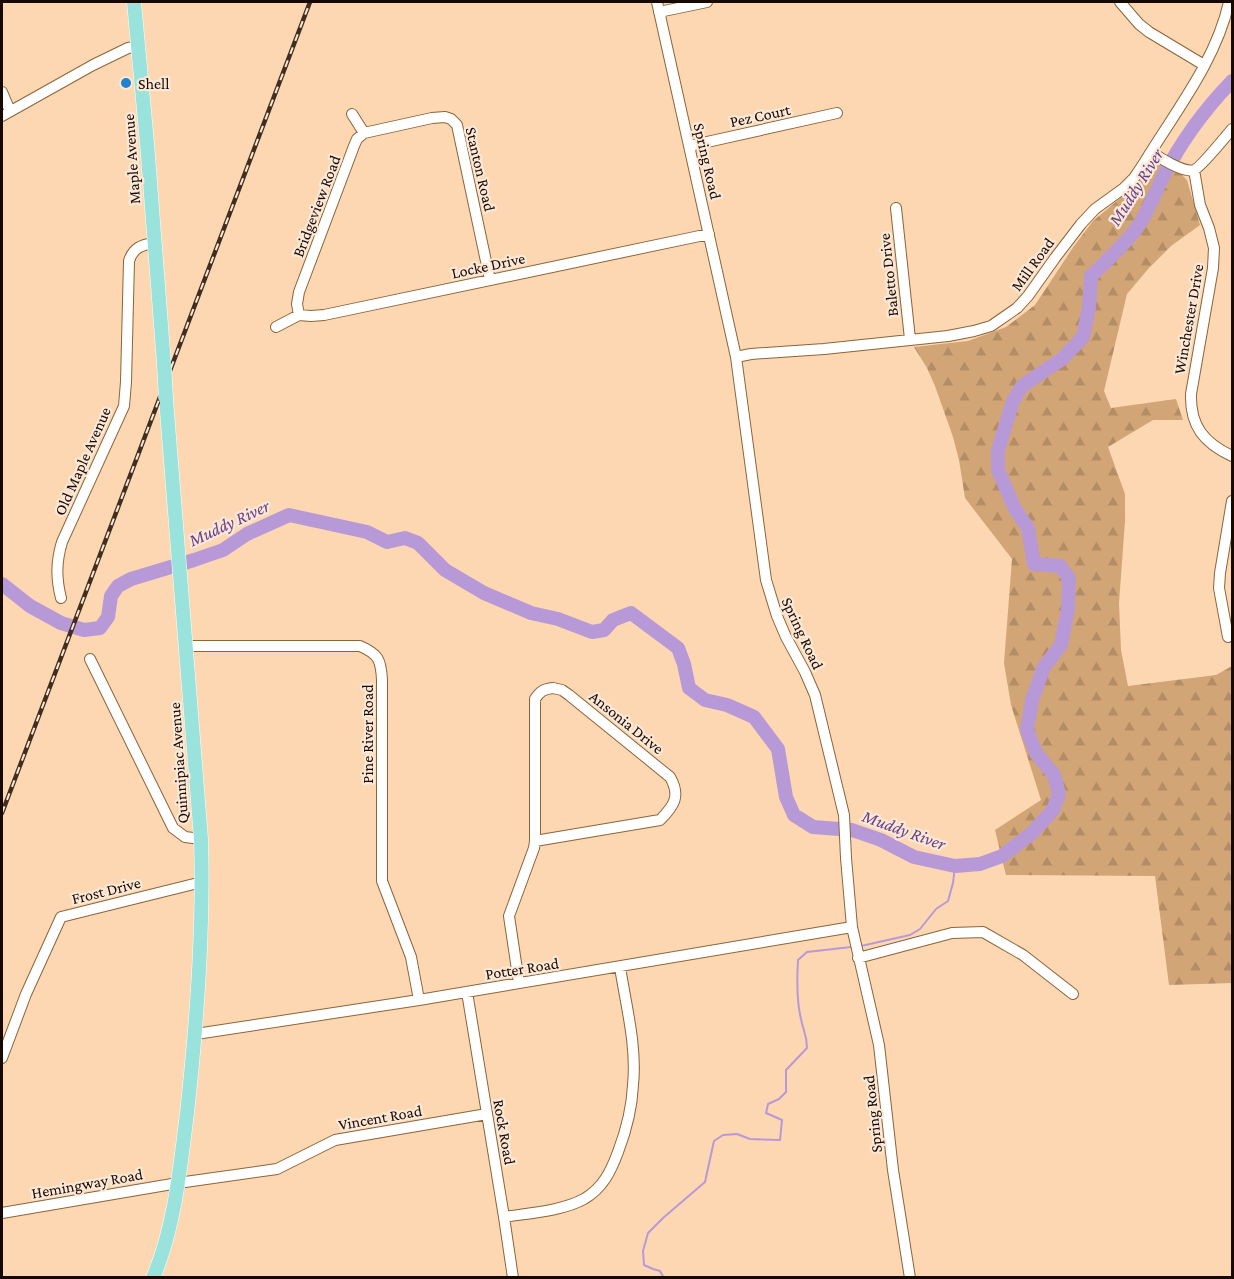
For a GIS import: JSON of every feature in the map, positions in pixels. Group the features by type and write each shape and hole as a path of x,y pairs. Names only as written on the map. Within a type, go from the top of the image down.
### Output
{"main road":[{"name":"Maple Avenue","path":"134,2 154,243"},
{"name":"Quinnipiac Avenue","path":"153,1278 163,1254 178,1183 196,1034 202,882 201,839 154,243"}],"street":[{"path":"658,7 707,2"},
{"path":"1120,2 1149,32 1204,65"},
{"name":"Mill Road","path":"736,357 974,331 991,326 1017,308 1081,224 1095,209 1134,178 1217,41 1229,2"},
{"name":"Spring Road","path":"658,7 736,357 766,580 777,616 815,695 844,815 852,927 879,1046 893,1170 910,1278"},
{"path":"2,92 6,114 93,65 128,48 139,46"},
{"name":"Pez Court","path":"689,146 837,113"},
{"path":"352,114 364,133"},
{"name":"Stanton Road","path":"364,133 445,117 457,124 490,280"},
{"path":"1151,152 1163,160 1190,171 1194,170 1233,129"},
{"name":"Bridgeview Road","path":"299,315 297,304 299,292 354,146 357,139 364,133"},
{"name":"Winchester Drive","path":"1194,170 1200,205 1214,248 1213,268 1190,407 1202,436 1214,447 1233,456"},
{"name":"Baletto Drive","path":"896,208 910,339"},
{"name":"Locke Drive","path":"276,327 299,315 324,315 709,234"},
{"name":"Old Maple Avenue","path":"61,598 57,576 58,554 124,406 129,261 135,249 154,243"},
{"path":"1228,638 1219,588 1233,501"},
{"name":"Pine River Road","path":"186,646 360,646 371,651 379,659 382,680 382,881 411,957 419,1000"},
{"path":"90,659 173,828 185,837 201,839"},
{"name":"Ansonia Drive","path":"519,983 509,916 535,841 535,699 544,689 553,688 569,695 670,777 676,795 673,807 660,820 535,841"},
{"name":"Frost Drive","path":"2,1058 26,994 61,917 202,882"},
{"name":"Potter Road","path":"196,1034 419,1000 852,927"},
{"path":"858,958 952,933 983,932 1023,955 1073,994"},
{"path":"504,1217 569,1205 585,1198 600,1187 610,1172 624,1136 633,1085 634,1061 620,967"},
{"name":"Rock Road","path":"467,992 513,1278"},
{"name":"Vincent Road","path":"178,1183 278,1169 335,1140 487,1114"},
{"name":"Hemingway Road","path":"2,1213 178,1183"}],"green space":[{"path":"1161,164 1181,174 1187,180 1200,225 1171,246 1127,294 1104,391 1111,408 1176,399 1183,420 1153,420 1108,447 1125,494 1119,603 1121,650 1128,686 1216,675 1232,666 1232,983 1169,985 1155,876 1006,875 995,830 1041,800 1011,705 1004,663 1012,559 965,498 953,437 935,386 914,347 968,341 1006,327 1035,305 1093,221 1153,166"}],"waterway":[{"name":"Muddy River","path":"2,584 30,606 61,623 84,630 100,628 108,617 111,596 118,586 131,579 223,550 247,534 289,515 367,532 387,542 405,538 418,543 445,570 484,593 531,613 558,619 592,632 604,630 613,620 631,613 678,648 689,688 705,700 727,705 754,717 778,749 786,797 794,815 813,827 852,830 881,840 914,857 955,866 980,864 1002,856 1031,834 1053,810 1059,794 1054,775 1036,753 1027,730 1032,700 1044,667 1061,645 1068,609 1069,578 1060,566 1034,564 1028,528 1015,509 998,470 998,450 1013,401 1022,386 1062,359 1083,337 1089,307 1091,276 1136,229 1186,137 1232,81"},
{"path":"861,946 910,935 920,929 936,909 948,901 955,866"},
{"path":"664,1278 660,1271 644,1265 643,1251 648,1233 705,1182 714,1141 723,1135 737,1134 750,1139 780,1140 782,1120 766,1113 768,1104 779,1099 786,1092 786,1070 807,1048 799,1005 798,960 807,952 851,947"}],"railway":[{"path":"2,813 310,2"}],"place":[{"name":"Shell","path":"126,83"}]}
